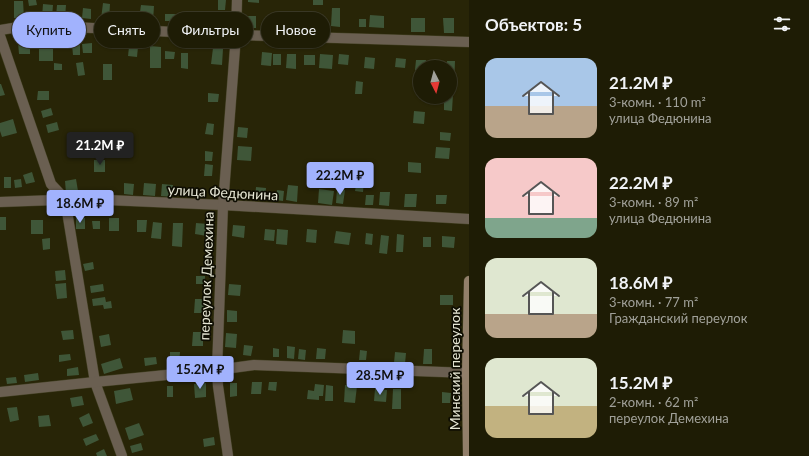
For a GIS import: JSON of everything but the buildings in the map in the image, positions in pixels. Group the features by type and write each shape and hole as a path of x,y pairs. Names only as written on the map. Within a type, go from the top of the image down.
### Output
{"street":[{"name":"переулок Демехина","path":"237,0 237,12"},
{"path":"0,30 31,25 168,32"},
{"path":"0,36 51,184 65,199 95,382 122,456"},
{"path":"253,36 469,42"},
{"name":"переулок Демехина","path":"228,456 217,370 223,205 235,48"},
{"name":"улица Федюнина","path":"0,202 84,199 223,205 469,220"},
{"name":"Минский переулок","path":"468,456 469,281"},
{"path":"0,392 254,365 468,373"}]}
